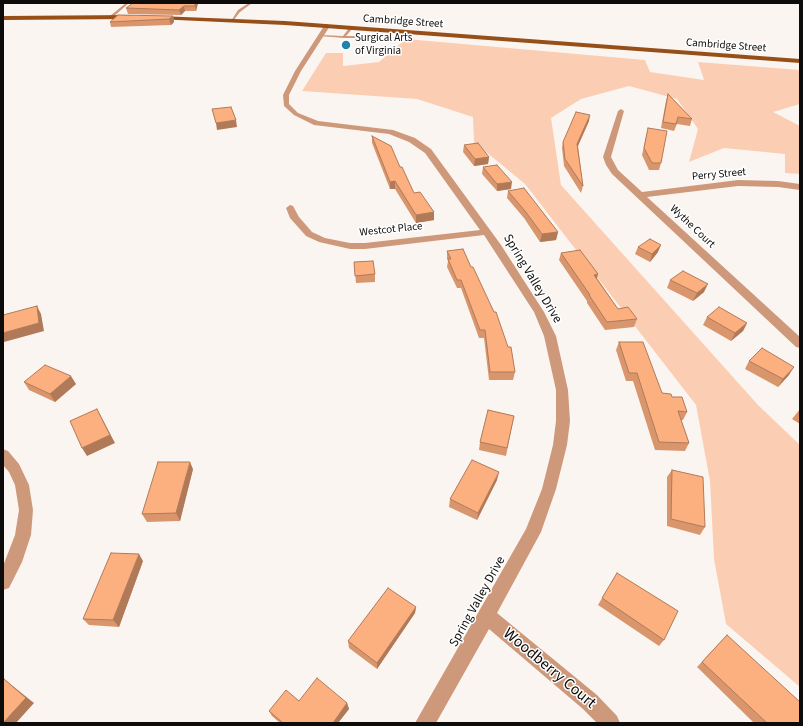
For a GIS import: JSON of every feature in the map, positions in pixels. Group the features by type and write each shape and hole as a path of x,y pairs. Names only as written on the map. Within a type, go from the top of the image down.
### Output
{"main road":[{"path":"3,18 135,17"},
{"name":"Cambridge Street","path":"151,17 232,20 324,31 351,28 800,61"}],"street":[{"name":"Spring Valley Drive","path":"324,31 298,71 286,94 286,105 290,110 305,119 317,123 390,132 421,145 428,151 487,232 539,312 550,336 558,362 562,390 563,421 560,445 549,489 535,524 514,568 426,723"},
{"name":"Wythe Court","path":"621,111 607,157 615,172 800,344"},
{"name":"Perry Street","path":"639,195 738,183 778,184 800,187"},
{"name":"Westcot Place","path":"290,208 295,218 309,234 322,240 342,245 365,246 487,232"},
{"path":"3,455 14,468 22,485 26,510 23,535 14,562 3,582"},
{"name":"Woodberry Court","path":"487,616 590,702 610,723"}],"lane":[{"path":"111,17 128,3"},
{"path":"232,20 239,11 250,3"},
{"path":"344,37 351,28"},
{"path":"324,31 344,37 360,38"}],"shaded area":[{"path":"406,39 645,60 650,72 704,80 698,62 800,70 800,104 773,112 800,126 800,174 785,173 785,154 724,148 689,162 698,129 677,99 629,86 581,99 551,118 561,185 758,405 800,445 800,687 726,624 714,559 710,481 696,405 525,184 474,142 473,117 417,99 302,91 326,53 343,53 343,66 379,62"}],"building":[{"path":"133,3 195,3 195,6 184,6 179,10 126,8"},
{"path":"118,15 173,16 169,19 110,22"},
{"path":"668,94 692,119 678,117 676,124 663,122"},
{"path":"231,107 236,120 216,123 212,109"},
{"path":"576,112 590,115 577,144 583,186 565,159 563,142"},
{"path":"648,128 667,131 661,163 652,163 644,148"},
{"path":"372,136 391,146 414,193 420,192 434,212 416,215 395,181 390,182"},
{"path":"478,143 489,157 475,159 464,145"},
{"path":"497,165 512,182 497,184 483,167"},
{"path":"524,188 558,232 542,234 508,191"},
{"path":"650,239 661,245 652,254 638,247"},
{"path":"463,249 494,312 496,312 508,347 511,347 515,372 490,372 485,330 480,330 461,280 457,280 448,259 451,259 447,251"},
{"path":"580,250 598,274 594,275 618,309 628,307 637,319 607,322 561,253"},
{"path":"373,261 375,274 355,276 354,262"},
{"path":"683,271 708,284 697,293 670,280"},
{"path":"37,306 39,323 3,333 3,315"},
{"path":"719,307 747,323 735,333 707,317"},
{"path":"619,342 643,342 662,393 671,394 672,397 682,397 687,412 678,411 689,443 659,442 637,373 629,373"},
{"path":"762,348 794,367 783,379 749,361"},
{"path":"45,365 71,376 50,394 24,382"},
{"path":"97,409 110,435 82,448 70,421"},
{"path":"488,410 514,416 507,448 480,442"},
{"path":"472,460 499,472 478,513 450,499"},
{"path":"158,462 190,462 176,513 142,514"},
{"path":"672,470 703,477 705,527 671,519"},
{"path":"111,553 139,554 113,620 83,619"},
{"path":"617,573 678,611 664,640 602,598"},
{"path":"388,588 416,607 377,663 348,641"},
{"path":"727,635 800,702 800,723 767,723 702,662"},
{"path":"317,678 347,703 333,723 283,723 269,711 286,690 299,701"},
{"path":"4,679 26,698 3,723 3,680"}],"place":[{"name":"Surgical Arts of Virginia","path":"346,45"}]}
